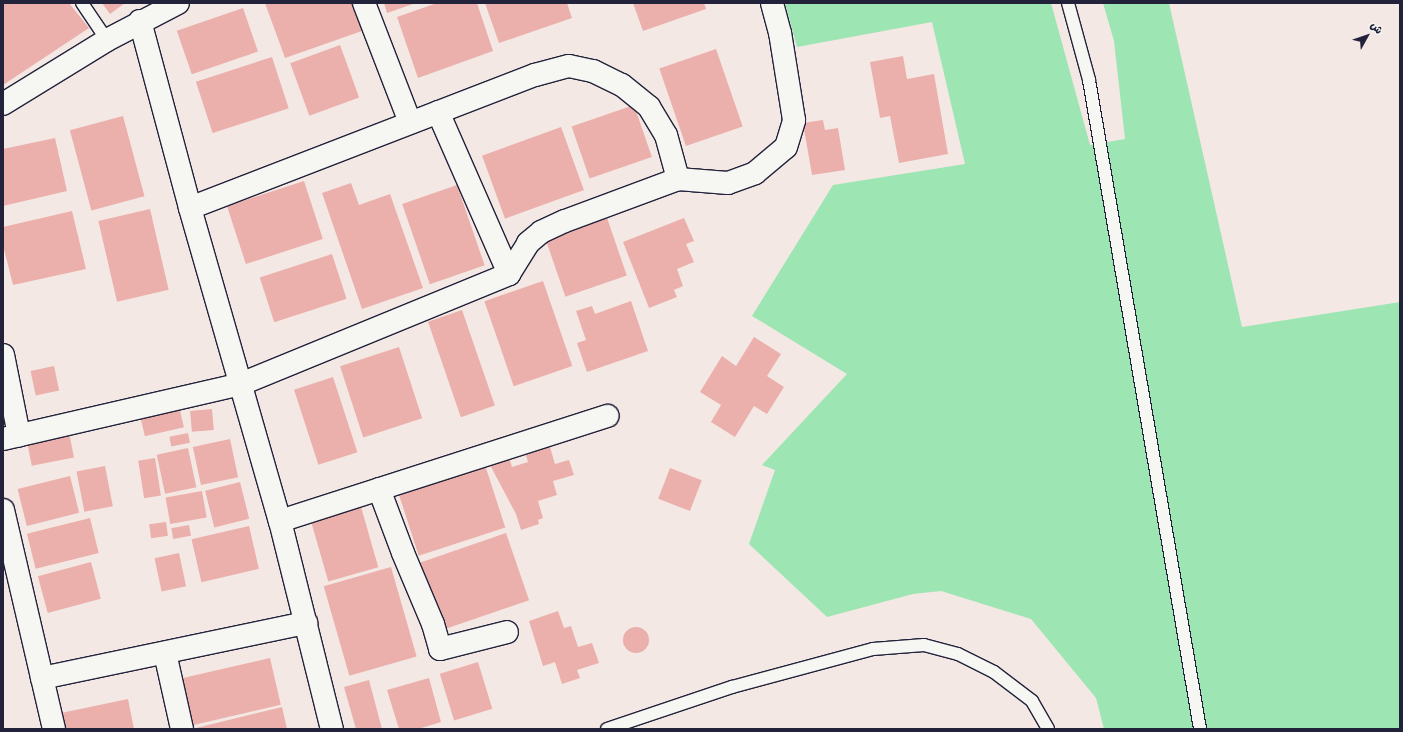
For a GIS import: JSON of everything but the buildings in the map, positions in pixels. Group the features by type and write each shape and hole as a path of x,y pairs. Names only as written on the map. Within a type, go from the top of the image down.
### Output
{"street":[{"path":"3,104 107,40 140,21 178,3"},
{"path":"364,3 410,122"},
{"path":"3,355 11,437 241,384 509,274 528,243 541,232 565,221 678,179 728,183 755,173 786,147 794,120 780,33 772,3"},
{"path":"140,21 190,208 280,521 332,729"},
{"path":"190,208 535,75 570,66 593,71 622,85 649,107 666,135 678,179"},
{"path":"438,112 509,274"},
{"path":"280,521 608,416"},
{"path":"379,489 403,553 433,624 440,650 507,632"},
{"path":"3,510 54,729"},
{"path":"42,678 306,623"},
{"path":"165,653 182,729"}],"lane":[{"path":"82,3 107,40"},
{"path":"1068,3 1089,80 1200,729"},
{"path":"607,729 732,687 866,651 924,645 958,654 994,672 1032,701 1048,729"}],"green space":[{"path":"785,3 1051,3 1090,145 1125,139 1114,41 1103,3 1169,3 1242,327 1400,302 1400,729 1104,729 1096,698 1031,619 941,591 913,594 827,617 749,544 775,470 762,465 847,374 752,316 833,185 965,164 932,22 797,47"}]}
